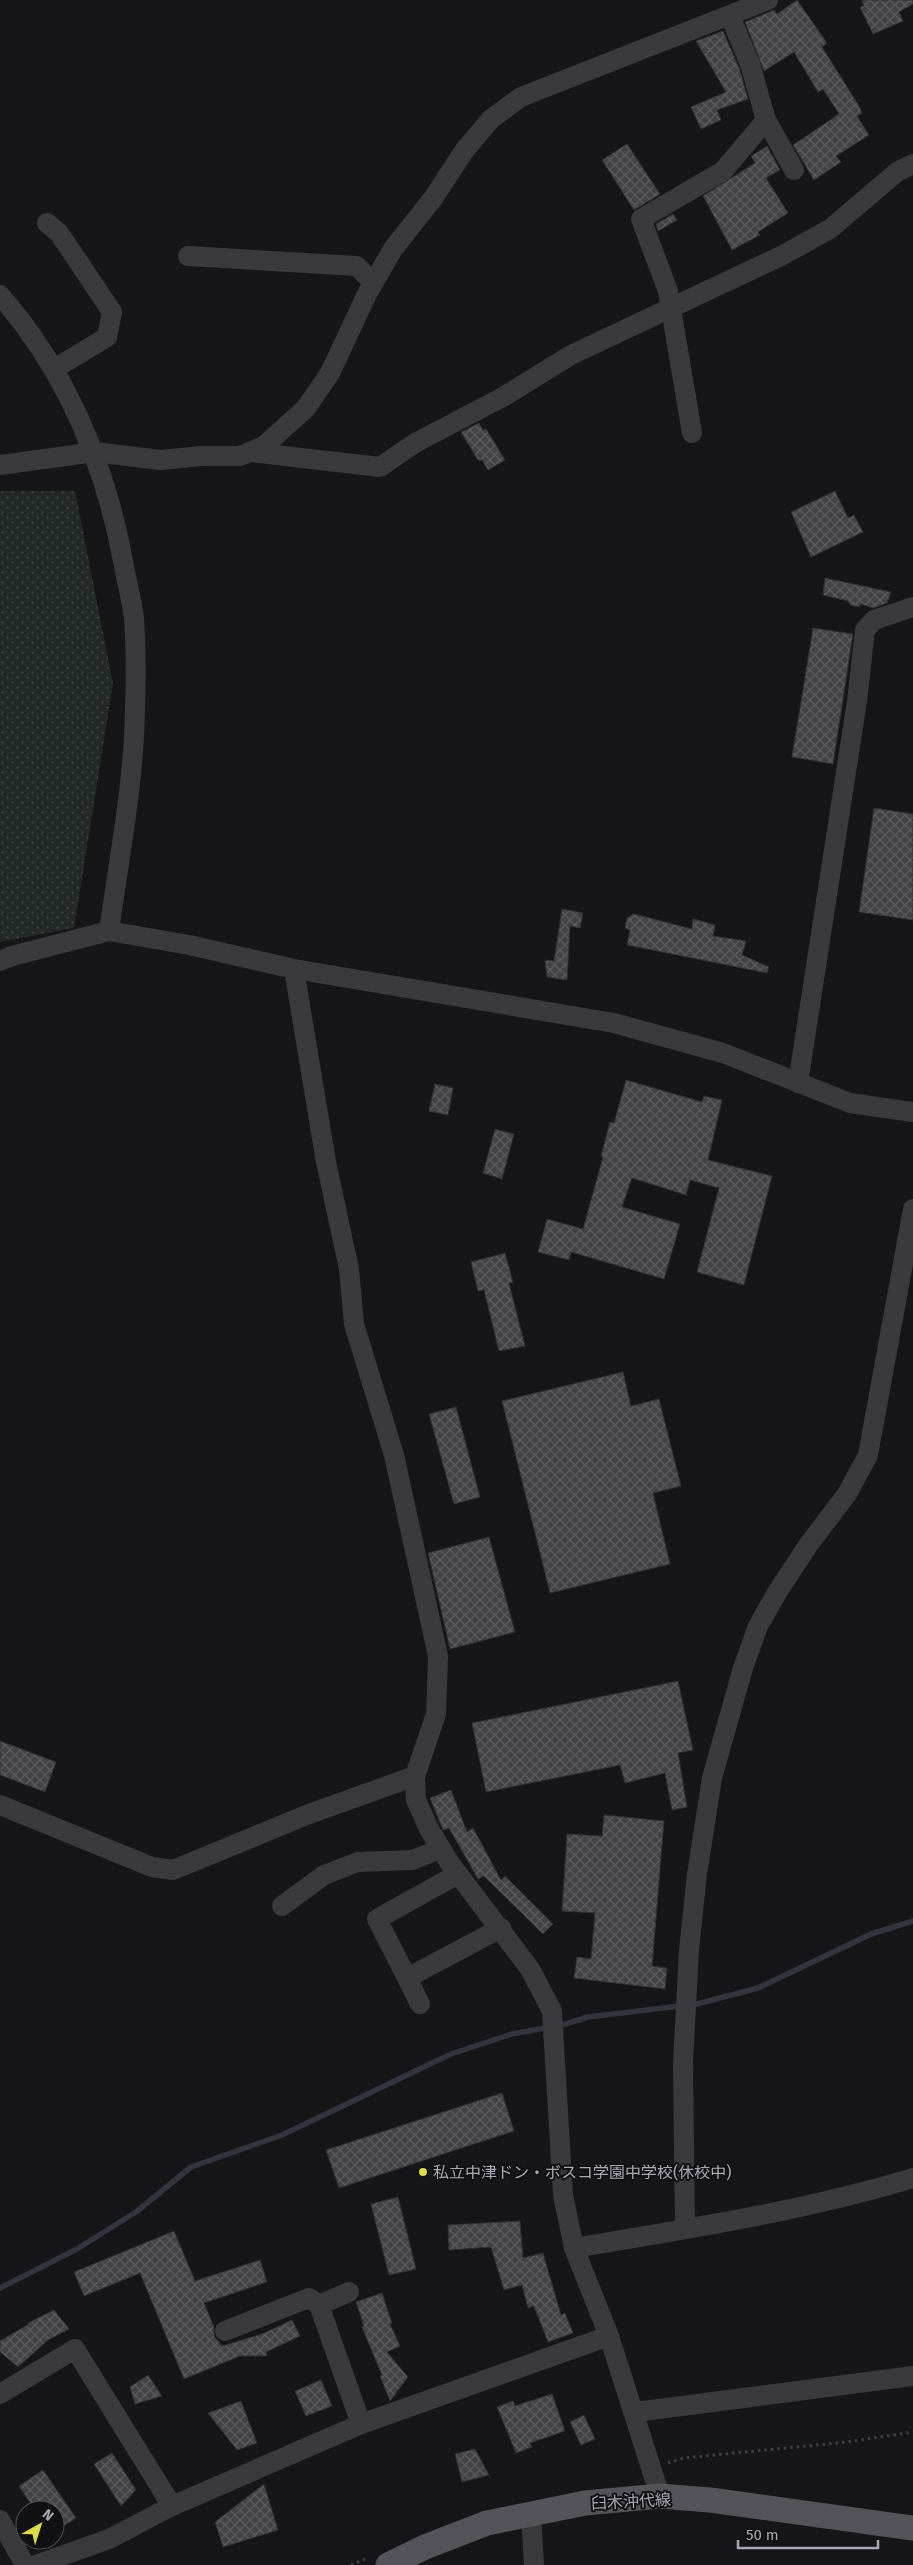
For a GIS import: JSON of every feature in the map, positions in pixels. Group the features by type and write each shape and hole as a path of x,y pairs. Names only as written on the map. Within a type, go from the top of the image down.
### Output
{"main road":[{"name":"臼木沖代線","path":"388,2565 425,2547 487,2523 585,2503 660,2496 710,2500 913,2528"}],"street":[{"path":"0,465 95,452 160,460 202,456 240,456 264,446 306,408 330,373 373,284 393,248 434,197 464,151 491,119 521,97 730,16 757,2"},
{"path":"730,16 750,64 766,120 794,170"},
{"path":"692,433 668,291 641,219 723,171 766,120"},
{"path":"250,452 380,467 415,443 503,396 571,355 781,256 830,229 897,172 913,164"},
{"path":"47,222 60,233 112,312 106,337 54,369"},
{"path":"188,256 357,266 373,284"},
{"path":"0,295 24,323 66,388 95,452 118,533 134,618 135,710 132,761 109,931"},
{"path":"798,1083 857,702 865,630 874,620 913,607"},
{"path":"0,961 12,956 109,931 189,945 294,969 614,1023 723,1052 850,1103 913,1112"},
{"path":"294,969 326,1162 349,1269 354,1324 394,1455 438,1656 436,1714 415,1776 416,1800 429,1829 441,1849 530,1969 552,2012 563,2195 574,2248 609,2336 635,2412 660,2496"},
{"path":"685,2229 683,2062 689,1960 697,1874 712,1778 743,1668 758,1626 778,1591 809,1544 847,1494 868,1455 913,1210"},
{"path":"0,1805 152,1867 173,1870 309,1814 415,1776"},
{"path":"282,1906 324,1874 358,1862 412,1860 441,1849"},
{"path":"420,2004 376,1919 458,1874"},
{"path":"407,1978 501,1928"},
{"path":"574,2248 685,2229 870,2191 913,2178"},
{"path":"318,2305 349,2292"},
{"path":"225,2331 309,2298 318,2305 361,2424"},
{"path":"36,2565 109,2539 172,2506 361,2424 609,2336"},
{"path":"0,2394 75,2349 172,2506"},
{"path":"635,2412 913,2376"},
{"path":"532,2513 534,2565"},
{"path":"0,2520 25,2565"}],"shaded area":[{"path":"0,491 75,491 113,683 74,928 0,942"}],"building":[{"path":"797,0 827,43 822,47 859,106 862,113 857,116 869,135 836,156 841,162 814,180 793,145 839,114 823,89 818,92 794,52 764,71 745,22 774,10 777,14"},
{"path":"862,0 913,0 913,4 899,12 903,21 873,34 860,7 864,6"},
{"path":"723,31 739,68 748,99 717,110 721,120 701,129 691,107 726,92 696,41"},
{"path":"627,144 660,194 634,210 602,160"},
{"path":"767,146 780,170 766,178 788,213 758,232 760,235 732,250 703,196 755,163 751,156"},
{"path":"673,214 677,220 658,231 656,224"},
{"path":"479,423 483,430 486,429 505,460 488,470 482,460 478,460 461,432"},
{"path":"835,491 848,518 854,515 863,532 811,557 791,512"},
{"path":"825,578 891,592 887,603 873,608 861,604 859,607 850,605 848,601 823,595"},
{"path":"813,628 853,634 833,764 792,757"},
{"path":"874,808 913,814 913,920 859,912"},
{"path":"562,909 583,913 580,928 570,926 567,980 547,977 545,960 554,961"},
{"path":"634,914 692,929 693,919 715,925 713,936 746,941 742,955 769,967 767,973 627,945 630,930 625,928 627,918"},
{"path":"626,1080 702,1102 704,1096 722,1100 708,1160 772,1176 744,1285 697,1272 719,1188 690,1180 686,1195 632,1178 622,1207 680,1224 664,1279 571,1252 569,1260 538,1252 547,1219 583,1229 603,1157 601,1156 610,1122 614,1123"},
{"path":"435,1084 453,1088 448,1115 429,1111"},
{"path":"495,1129 514,1134 502,1179 483,1173"},
{"path":"505,1253 513,1282 509,1283 525,1346 499,1351 484,1290 478,1291 471,1262"},
{"path":"623,1372 631,1406 659,1399 681,1486 653,1493 670,1564 550,1593 502,1401"},
{"path":"456,1407 480,1497 454,1504 429,1414"},
{"path":"489,1537 515,1632 450,1649 428,1553"},
{"path":"678,1681 693,1750 678,1753 687,1807 672,1810 665,1773 625,1783 620,1765 486,1792 472,1723"},
{"path":"0,1741 56,1762 45,1792 0,1775"},
{"path":"451,1790 467,1832 473,1828 501,1880 505,1876 553,1924 543,1934 484,1876 478,1879 449,1828 443,1830 430,1798"},
{"path":"604,1815 664,1821 652,1966 667,1968 665,1989 574,1978 577,1957 591,1959 595,1913 562,1911 567,1834 602,1836"},
{"path":"502,2093 514,2131 339,2188 326,2150"},
{"path":"398,2197 416,2269 389,2275 371,2204"},
{"path":"520,2221 523,2258 543,2253 561,2315 565,2313 573,2333 548,2342 534,2306 528,2308 522,2285 504,2290 491,2247 449,2250 448,2225"},
{"path":"174,2231 195,2281 260,2260 267,2282 204,2303 214,2327 214,2336 222,2346 262,2334 292,2320 300,2336 266,2352 267,2356 240,2356 184,2379 140,2273 84,2296 74,2272"},
{"path":"382,2293 392,2323 390,2324 400,2346 387,2352 408,2377 390,2401 380,2376 382,2375 362,2327 364,2326 356,2302"},
{"path":"54,2310 69,2329 48,2340 18,2367 0,2352 0,2341 28,2323"},
{"path":"148,2375 162,2396 135,2404 130,2387"},
{"path":"321,2380 332,2406 306,2416 295,2391"},
{"path":"552,2394 565,2431 530,2443 532,2447 516,2453 497,2407 513,2401 515,2406"},
{"path":"241,2401 257,2443 237,2450 208,2413"},
{"path":"584,2415 595,2439 581,2445 570,2422"},
{"path":"475,2449 489,2475 462,2482 455,2454"},
{"path":"112,2453 136,2490 121,2506 94,2464"},
{"path":"43,2470 64,2500 28,2500 19,2486"},
{"path":"264,2484 278,2530 223,2547 215,2522"},
{"path":"65,2502 76,2518 65,2525"}],"waterway":[{"path":"0,2288 77,2249 136,2212 191,2167 282,2135 451,2054 512,2034 562,2025 588,2017 697,2004 758,1988 871,1934 913,1921"}],"place":[{"name":"私立中津ドン・ボスコ学園中学校(休校中)","path":"423,2172"}]}
